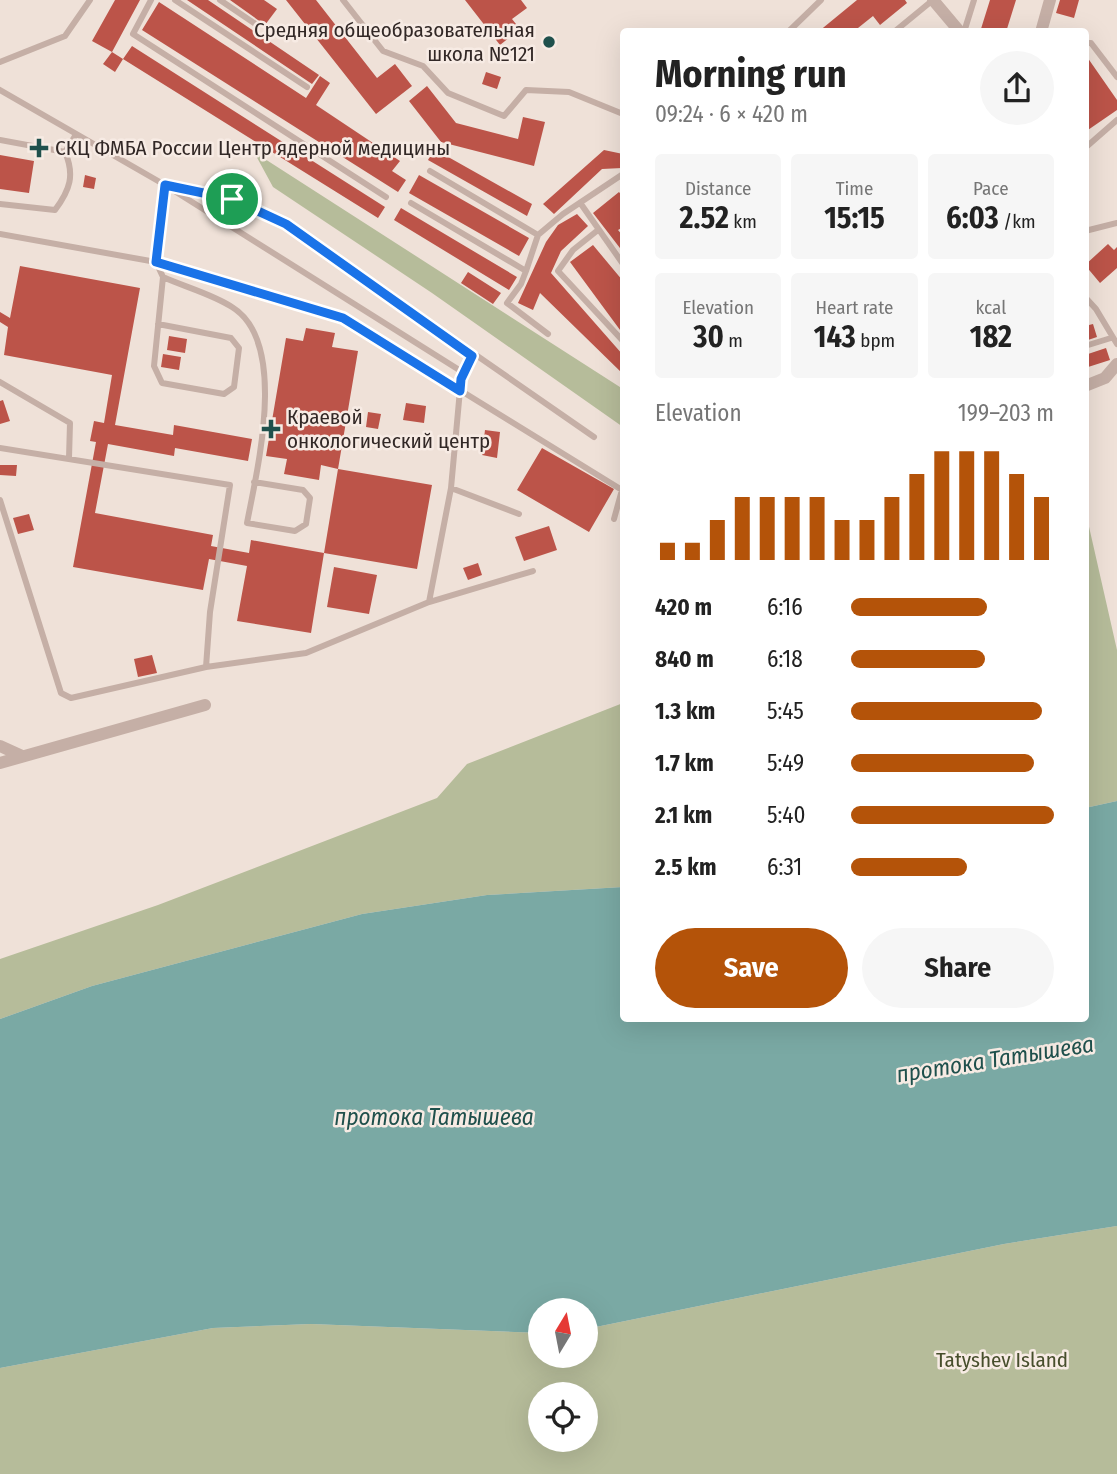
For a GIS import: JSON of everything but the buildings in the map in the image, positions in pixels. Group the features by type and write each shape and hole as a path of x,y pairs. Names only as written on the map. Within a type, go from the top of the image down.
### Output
{"street":[{"path":"933,0 958,28"},
{"path":"1042,28 1050,0"},
{"path":"1089,384 1105,378 1117,364"},
{"path":"0,763 205,705"},
{"path":"0,747 22,756"}],"lane":[{"path":"0,62 65,36 90,0"},
{"path":"150,0 133,34 386,197"},
{"path":"175,0 307,87"},
{"path":"220,0 257,25"},
{"path":"343,0 383,51 423,66 448,93 503,116 526,90 569,92 620,113"},
{"path":"792,28 821,0"},
{"path":"899,28 933,0"},
{"path":"964,28 974,0"},
{"path":"1089,43 1117,77"},
{"path":"0,90 75,136 165,185 464,373"},
{"path":"1089,144 1117,120"},
{"path":"65,152 75,136"},
{"path":"0,140 65,152"},
{"path":"0,204 55,210 68,192 72,168 65,152"},
{"path":"430,170 538,235"},
{"path":"548,334 507,303 521,284 538,235 563,214 620,178"},
{"path":"158,324 231,338 239,348 233,387 224,394 162,383 154,366 158,324 163,277 156,262 165,185"},
{"path":"165,185 232,199 286,224 472,356 594,437"},
{"path":"411,203 526,271"},
{"path":"581,204 620,260"},
{"path":"1089,230 1117,223"},
{"path":"598,230 573,250 558,271 620,338"},
{"path":"0,234 156,262 343,318 620,489"},
{"path":"163,277 232,307 243,317 256,342 267,396 247,523 295,531 306,524 310,498 303,489 254,482"},
{"path":"1089,301 1117,344"},
{"path":"1089,344 1111,338"},
{"path":"429,602 451,488 460,391 472,356"},
{"path":"0,382 70,423 69,458"},
{"path":"0,448 230,485 210,612 206,667"},
{"path":"451,488 519,514"},
{"path":"614,519 620,497"},
{"path":"0,500 61,692 71,698 206,667 306,653 429,602 533,571"}],"green space":[{"path":"254,152 620,387 620,425 432,293 273,187"},
{"path":"1089,527 1117,650 1117,801 1089,807"},
{"path":"620,704 620,887 487,895 362,914 92,986 0,1019 0,959 158,905 437,798 467,764"},
{"name":"Tatyshev Island","path":"1117,1226 1117,1474 0,1474 0,1368 213,1328 311,1324 528,1332 528,1368 598,1368 598,1327 1004,1244"}],"water":[{"name":"протока Татышева","path":"1117,801 1117,1226 1004,1244 598,1327 598,1298 528,1298 528,1332 311,1324 213,1328 0,1368 0,1019 92,986 362,914 487,895 620,887 620,1022 1089,1022 1089,807"}],"place":[{"name":"Средняя общеобразовательная школа №121","path":"549,42"},
{"name":"СКЦ ФМБА России Центр ядерной медицины","path":"39,148"},
{"name":"Краевой онкологический центр","path":"271,429"}],"route":[{"path":"165,185 232,199 286,224 472,356 461,379 460,391 343,318 156,262 165,185"}]}
